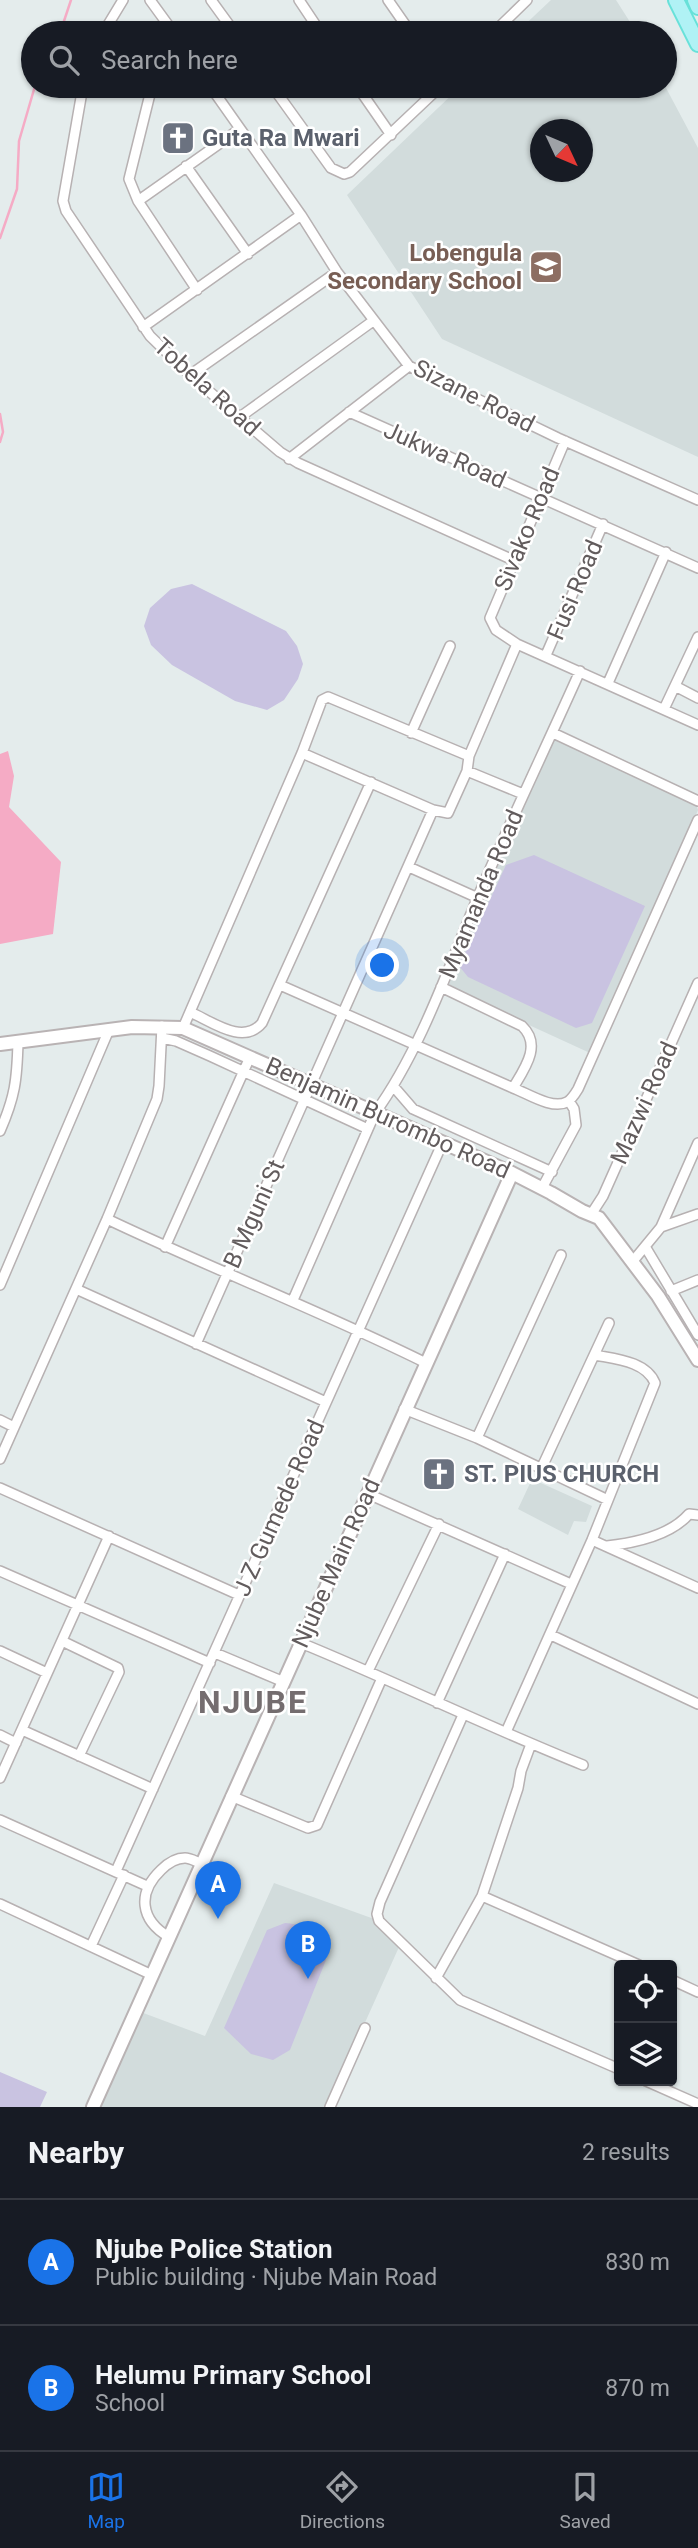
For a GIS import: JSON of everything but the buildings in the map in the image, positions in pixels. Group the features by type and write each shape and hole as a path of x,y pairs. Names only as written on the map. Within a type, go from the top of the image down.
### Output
{"main road":[{"path":"676,0 698,44"},
{"path":"695,0 698,7"}],"street":[{"path":"110,21 123,0"},
{"path":"150,0 165,21"},
{"path":"211,0 226,21"},
{"path":"388,0 403,21"},
{"path":"303,1 314,21"},
{"path":"505,21 523,1"},
{"name":"Tobela Road","path":"81,98 63,201 66,211 143,327 190,375 289,459 513,560"},
{"path":"149,98 129,179 138,201 197,290"},
{"name":"Sizane Road","path":"218,98 301,215 337,272 410,366 565,441 698,500"},
{"path":"281,98 331,168 344,174 350,172 429,98"},
{"path":"365,98 391,135"},
{"path":"138,201 240,129"},
{"path":"186,166 248,254"},
{"path":"143,327 301,215"},
{"path":"190,375 337,272"},
{"path":"240,418 373,321"},
{"path":"289,459 410,366"},
{"name":"Jukwa Road","path":"349,412 698,568"},
{"name":"Sivako Road","path":"517,644 496,630 490,618 565,441"},
{"name":"Fusi Road","path":"546,656 603,524"},
{"path":"608,683 666,552"},
{"path":"664,709 698,638"},
{"path":"302,753 433,810 448,813 467,771 469,756 517,644 698,725"},
{"path":"411,733 450,646"},
{"path":"688,661 698,658"},
{"name":"Myamanda Road","path":"293,1300 375,1113 394,1087 441,987 523,794 580,671"},
{"path":"676,686 698,698"},
{"path":"183,1028 325,698 469,756"},
{"path":"553,733 698,800"},
{"path":"467,771 523,794"},
{"path":"190,1012 239,1034 258,1029 371,782"},
{"name":"B Mguni St","path":"196,1343 433,810"},
{"path":"280,985 552,1104 569,1101 578,1090 698,820"},
{"path":"409,867 478,898"},
{"name":"Mazwi Road","path":"599,1218 592,1213 603,1196 698,983"},
{"path":"441,987 522,1026 528,1032 533,1047 525,1069 513,1088"},
{"name":"Benjamin Burombo Road","path":"0,1044 132,1027 162,1032 183,1028 512,1173 599,1218 659,1296 698,1360"},
{"path":"1,1279 108,1031"},
{"path":"0,1459 107,1219 159,1093 162,1032 176,1041 368,1129"},
{"path":"0,1131 13,1102 18,1042"},
{"path":"165,1247 250,1056"},
{"path":"394,1087 413,1109 552,1172"},
{"path":"542,1188 576,1125 574,1109 569,1101"},
{"path":"633,1261 661,1227 698,1143"},
{"name":"J Z Gumede Road","path":"91,1946 153,1789 442,1144"},
{"name":"Njube Main Road","path":"93,2107 200,1863 512,1173"},
{"path":"661,1227 698,1214"},
{"path":"107,1219 165,1247 293,1300 426,1363"},
{"path":"646,1248 698,1335"},
{"path":"477,1438 561,1255"},
{"path":"671,1291 698,1280"},
{"path":"76,1289 326,1402"},
{"path":"542,1467 609,1323"},
{"path":"506,1732 592,1540 655,1383 648,1372 636,1365 595,1355"},
{"path":"404,1409 477,1438 608,1500"},
{"path":"0,1420 14,1427"},
{"path":"0,1488 239,1595"},
{"path":"366,1493 571,1584"},
{"path":"605,1546 636,1541 682,1522 690,1514 698,1515"},
{"path":"368,1671 439,1524"},
{"path":"0,1778 109,1536"},
{"path":"592,1540 698,1588"},
{"path":"437,1703 505,1554"},
{"path":"0,1571 211,1663"},
{"path":"551,1635 698,1704"},
{"path":"62,1641 118,1668 119,1672 79,1756"},
{"path":"301,1643 583,1765"},
{"path":"0,1651 47,1673"},
{"path":"215,1653 284,1682"},
{"path":"231,1796 308,1828 317,1825 382,1678"},
{"path":"463,1715 377,1914 383,1927 460,2000 614,2067"},
{"path":"23,1730 153,1789"},
{"path":"0,1735 16,1743"},
{"path":"436,1978 481,1896 519,1788 521,1771 530,1744"},
{"path":"0,1820 147,1886"},
{"path":"169,1937 159,1931 145,1912 147,1886 165,1865 177,1859 186,1858 200,1863"},
{"path":"481,1896 628,1960"},
{"path":"0,1904 152,1975"},
{"path":"677,1982 698,1992"},
{"path":"330,2107 365,2028"},
{"path":"657,2086 698,2104"}],"shaded area":[{"path":"551,0 616,0 629,21 529,21"},
{"name":"Lobengula Secondary School","path":"448,98 671,98 698,148 698,457 442,339 347,195"},
{"path":"192,584 286,631 297,646 303,664 298,679 284,700 267,710 235,701 172,665 151,645 144,626 150,608 171,589"},
{"path":"554,736 695,801 698,810 590,1053 444,986"},
{"path":"8,751 14,776 9,807 61,862 53,934 0,944 0,754"},
{"path":"534,855 645,906 592,1023 576,1028 468,977 459,966 506,865"},
{"path":"532,1479 592,1506 586,1522 574,1521 568,1535 518,1509"},
{"path":"274,1883 377,1920 399,1947 327,2107 95,2107 138,2011 205,2036"},
{"path":"285,1923 309,1928 319,1936 326,1960 290,2050 273,2060 251,2054 224,2028 267,1930"},
{"path":"0,2072 47,2092 40,2107 0,2107"}],"waterway":[{"path":"64,21 71,0"},
{"path":"0,238 17,189 19,141 32,98"},
{"path":"0,414 3,432 0,442"}],"place":[{"name":"Guta Ra Mwari","path":"178,138"},
{"name":"Lobengula Secondary School","path":"546,267"},
{"name":"ST. PIUS CHURCH","path":"439,1474"},
{"name":"Njube Police Station","path":"218,1919"},
{"name":"Helumu Primary School","path":"308,1979"}],"district":[{"name":"NJUBE","path":"253,1702"}]}
